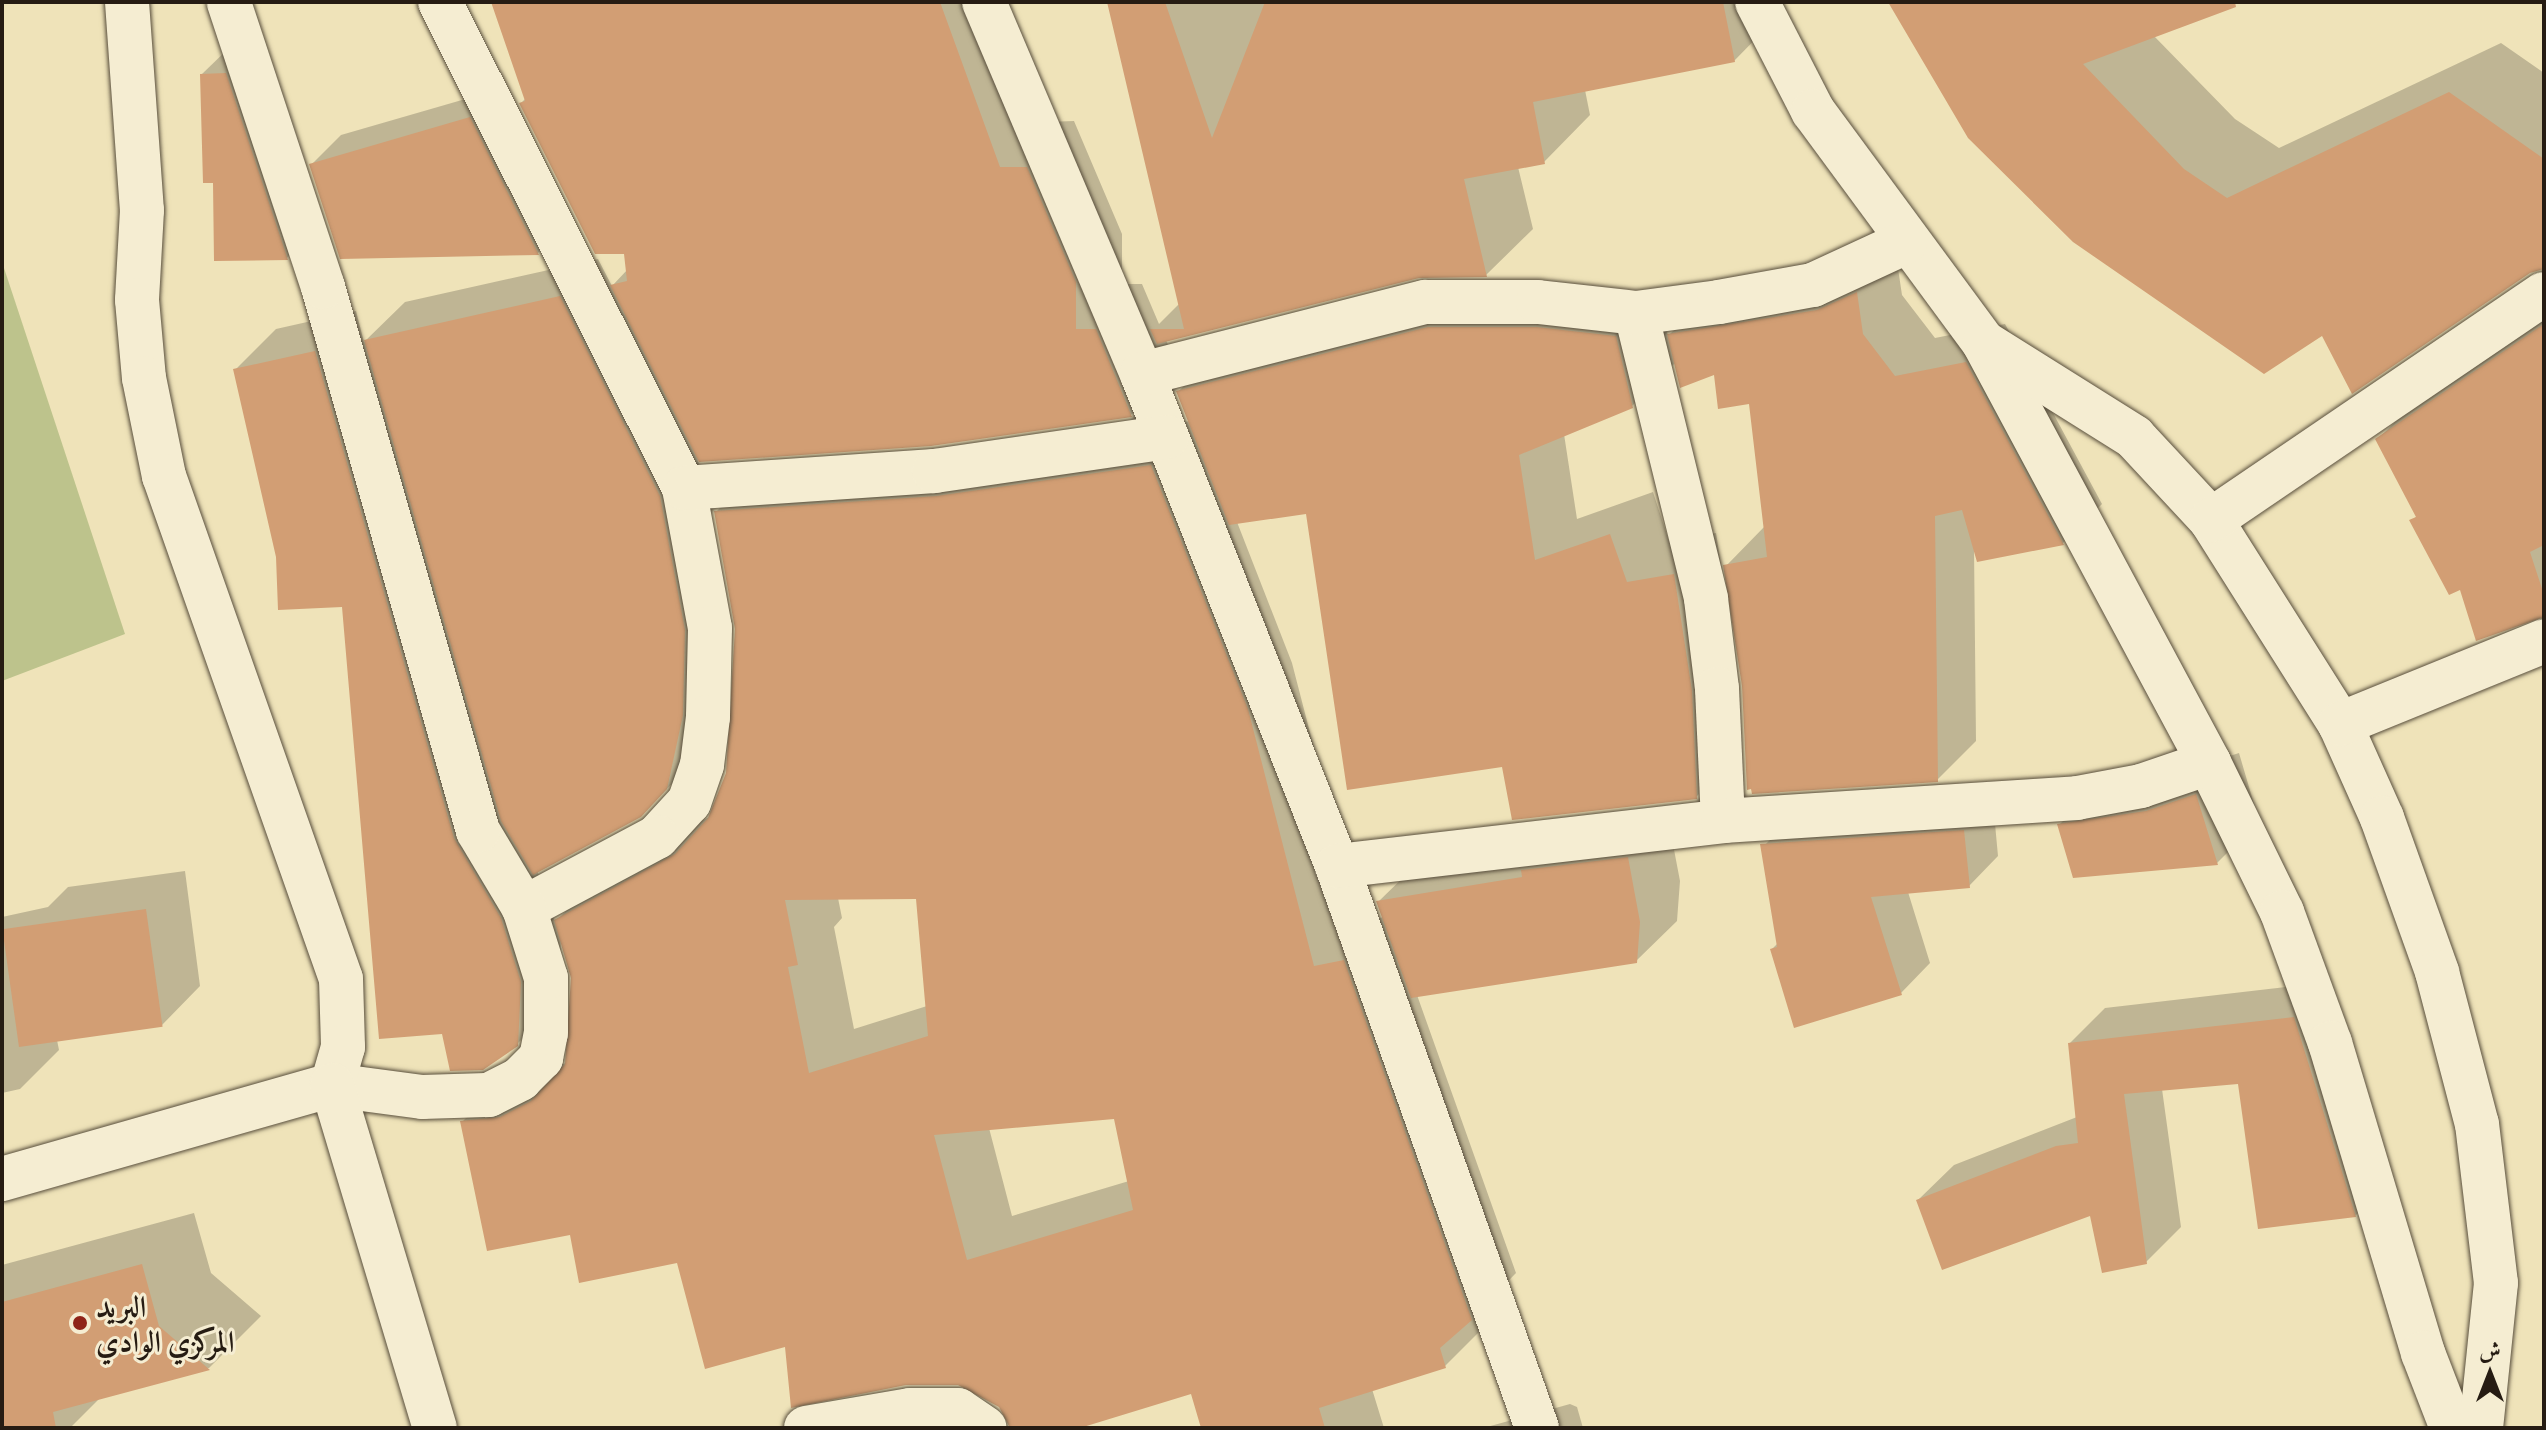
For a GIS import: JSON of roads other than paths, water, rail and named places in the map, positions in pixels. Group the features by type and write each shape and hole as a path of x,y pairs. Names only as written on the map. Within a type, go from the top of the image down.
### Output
{"street":[{"path":"127,2 142,210 137,300 144,378 164,476 341,979 343,1047 332,1085 435,1428"},
{"path":"2,1179 332,1085 422,1097 489,1095 520,1079 541,1058 546,1033 546,978 524,908 478,831 323,287 229,2"},
{"path":"440,2 684,488 710,628 706,729 689,802 657,837 524,908"},
{"path":"984,2 1142,374 1337,866 1537,1428"},
{"path":"1757,2 1813,111 1906,242 1984,343 2209,763 2282,912 2330,1043 2418,1338 2452,1428"},
{"path":"1142,374 1425,302 1538,302 1636,313 1813,285 1906,242"},
{"path":"2211,520 2544,294"},
{"path":"1636,313 1706,599 1717,689 1723,821"},
{"path":"1984,343 2134,437 2211,520 2340,724 2382,818 2432,958 2477,1124 2496,1283 2481,1428"},
{"path":"684,488 934,471 1167,437"},
{"path":"2340,724 2544,641"},
{"path":"1337,866 1723,821 2077,798 2141,786 2209,763"},
{"path":"806,1428 910,1410 958,1410 985,1428"}],"place":[{"name":"البريد المركزي الوادي","path":"80,1323"}]}
